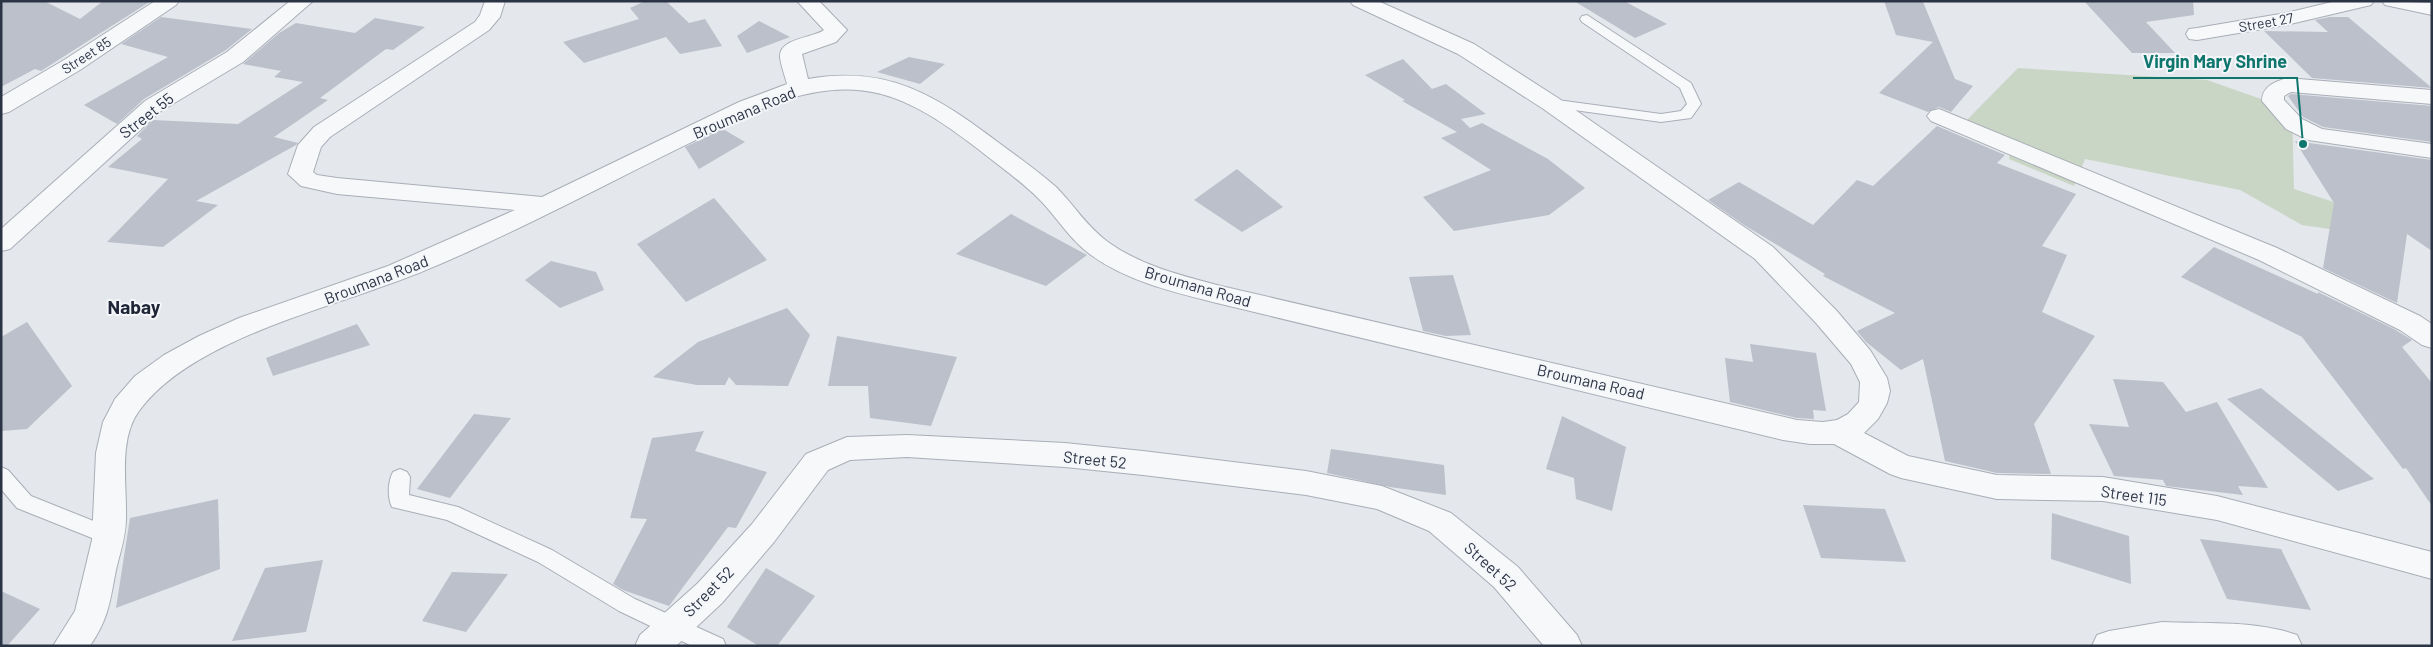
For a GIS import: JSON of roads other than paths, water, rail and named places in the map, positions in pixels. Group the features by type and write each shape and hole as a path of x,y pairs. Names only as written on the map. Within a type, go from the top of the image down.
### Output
{"street":[{"name":"Street 85","path":"1,107 72,65 169,1"},
{"name":"Street 55","path":"1,243 153,106 235,57 303,1"},
{"path":"495,1 490,17 482,26 322,132 310,145 300,174 310,181 337,186 546,206"},
{"path":"799,87 790,56 792,52 802,45 831,36 836,30 807,1"},
{"path":"1360,1 1466,49 1550,103 1764,253 1794,280 1856,352 1874,381 1875,400 1864,417 1839,433"},
{"name":"Street 27","path":"2197,34 2286,19 2364,1"},
{"path":"2392,1 2432,8"},
{"name":"Broumana Road","path":"70,646 94,607 109,536 111,463 116,428 124,408 134,395 156,374 180,357 232,332 398,272 480,238 748,108 799,87 861,83 908,92 930,102 1045,190 1095,246 1135,268 1357,328 1661,397 1788,430 1839,433"},
{"path":"2432,97 2287,85 2273,92 2273,101 2294,124 2316,135 2432,151"},
{"path":"1939,116 2268,254 2410,323 2432,338"},
{"name":"Street 115","path":"1839,433 1901,466 1997,487 2102,489 2217,508 2432,566"},
{"name":"Street 52","path":"662,636 710,593 763,532 817,462 847,449 907,446 1065,455 1142,463 1306,483 1382,498 1440,522 1506,576 1565,646"},
{"path":"2109,646 2162,637 2252,641 2285,646"}],"lane":[{"path":"1550,103 1660,118 1686,115 1694,104 1686,86 1587,19"},
{"path":"1,475 24,502 109,536"},
{"path":"400,477 399,501 451,513 545,556 627,605 662,636 715,646"}],"place":[{"name":"Virgin Mary Shrine","path":"2303,144"}],"district":[{"name":"Nabay","path":"134,306"}]}
